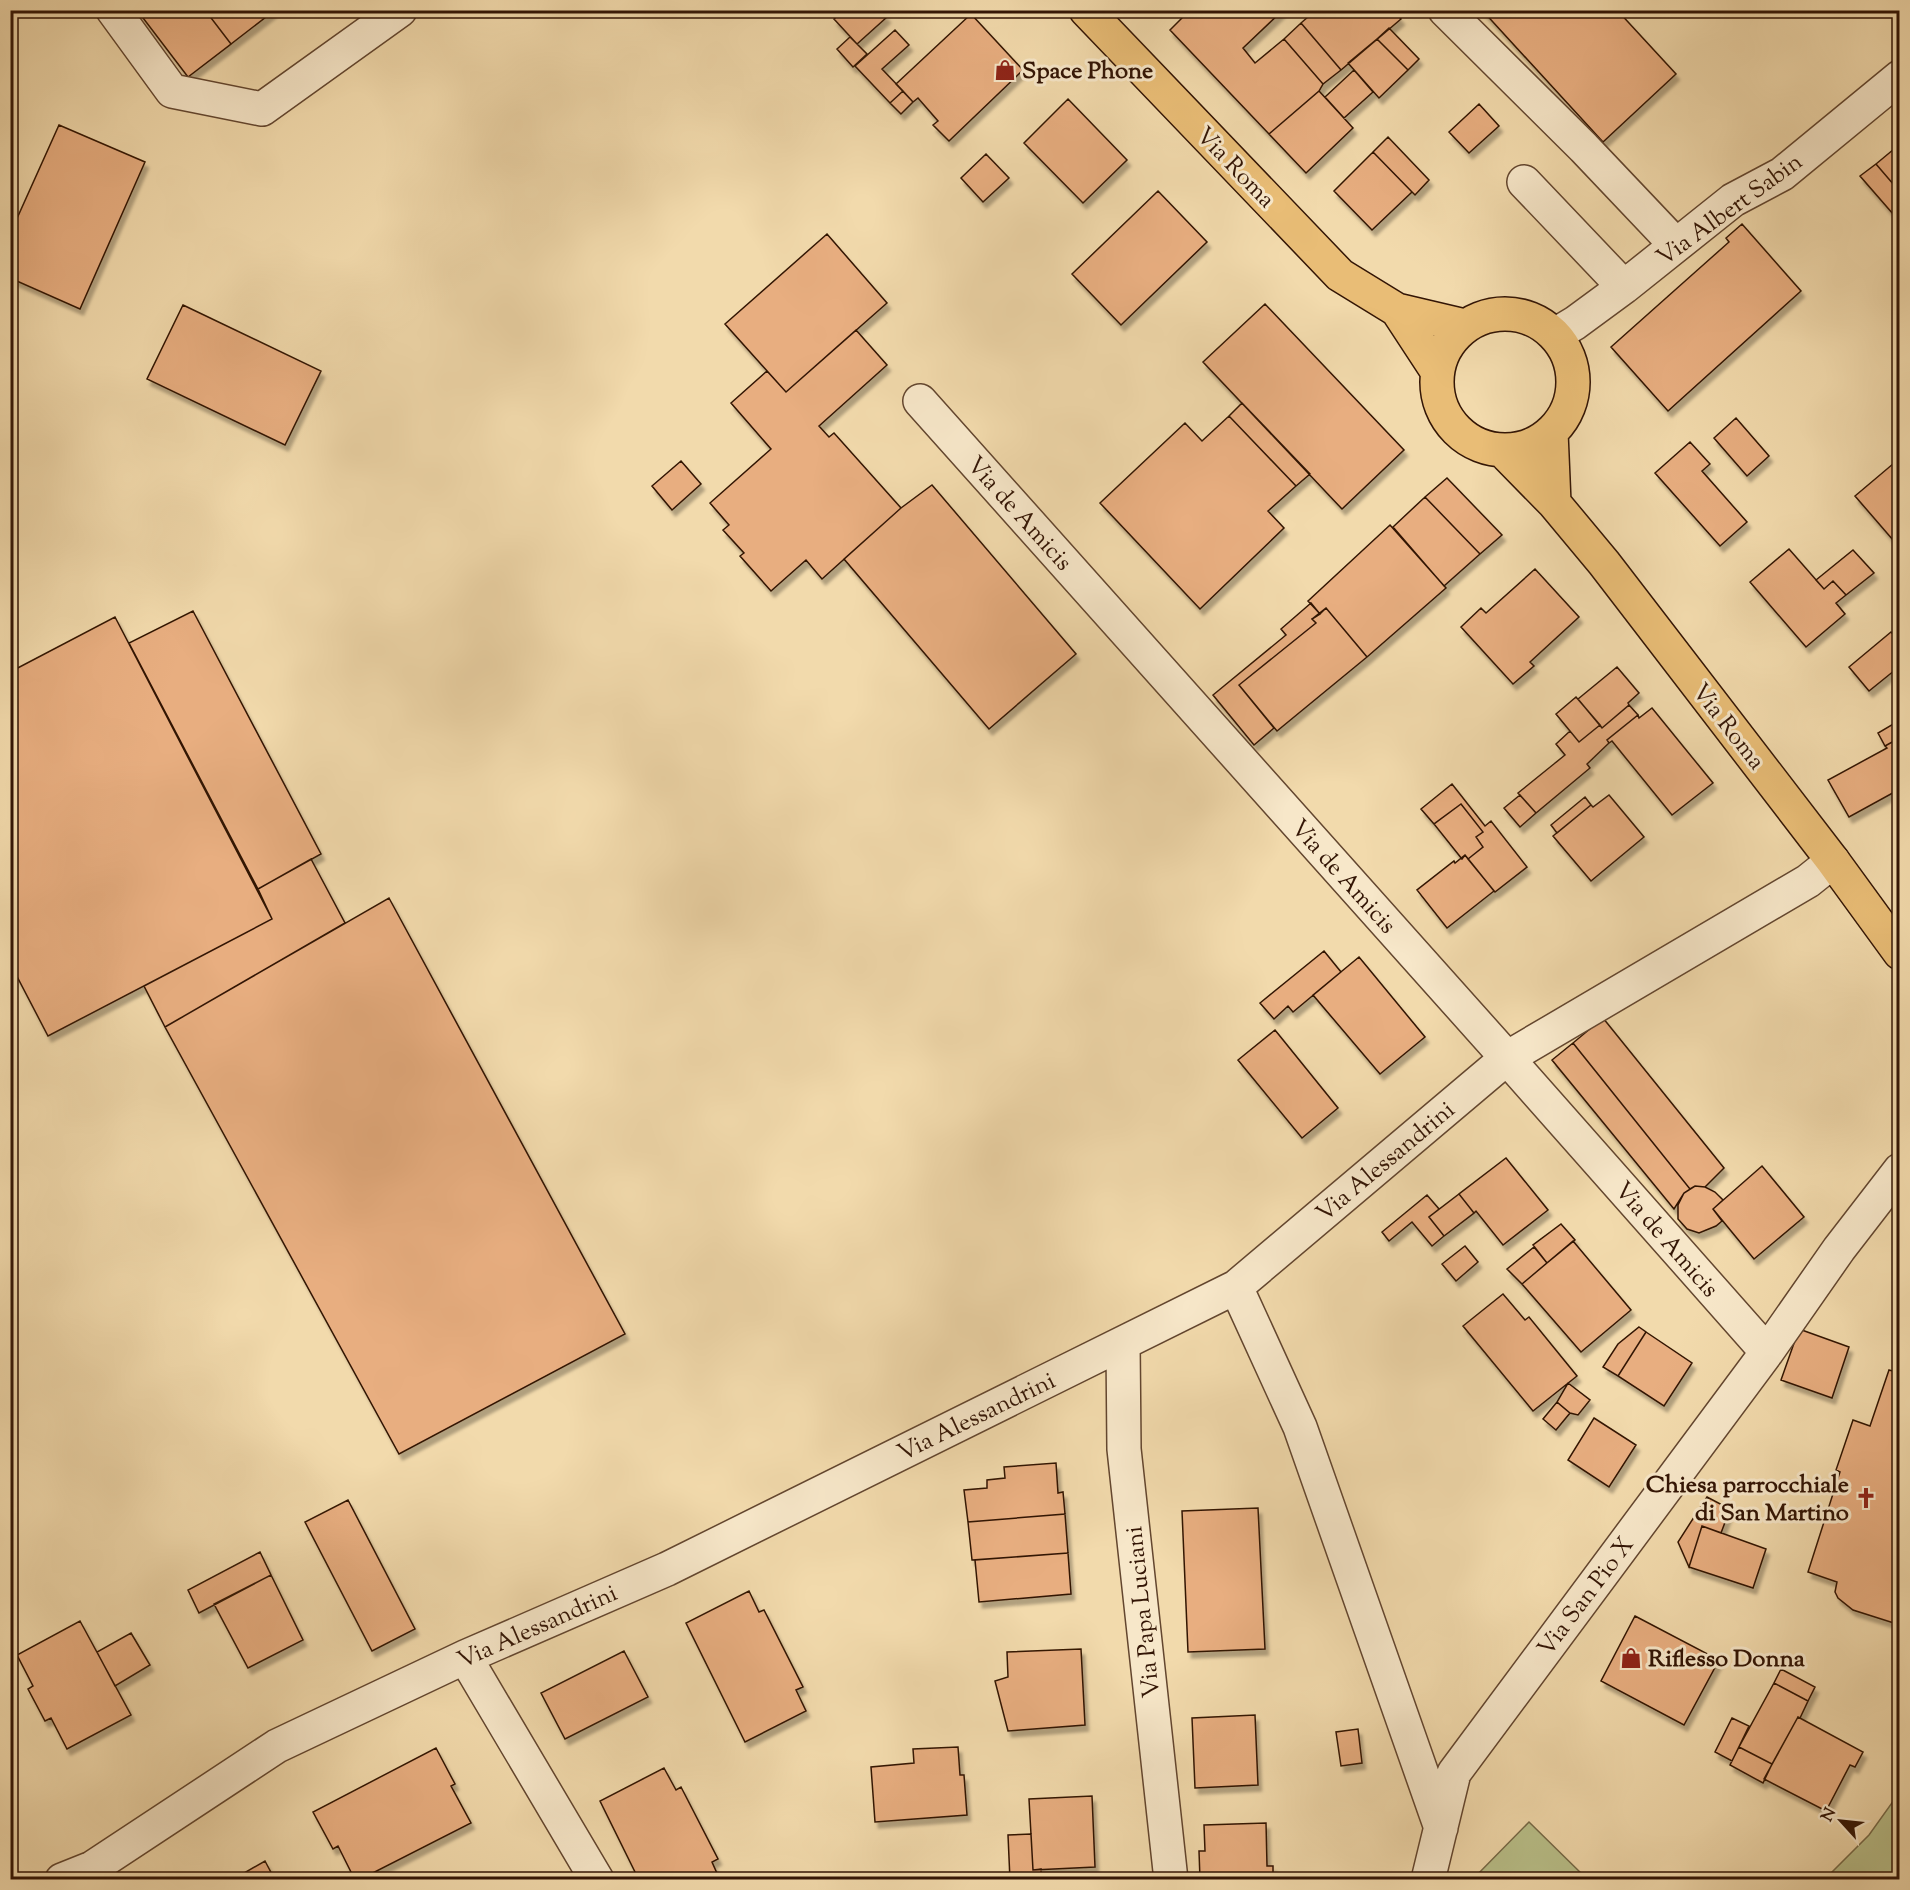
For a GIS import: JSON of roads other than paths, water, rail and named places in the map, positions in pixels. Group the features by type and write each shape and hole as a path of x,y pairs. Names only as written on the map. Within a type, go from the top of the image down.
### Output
{"main road":[{"name":"Via Roma","path":"1086,10 1340,275 1397,310 1465,326"},
{"name":"Via Roma","path":"1397,310 1437,370"},
{"name":"Via Roma","path":"1502,313 1521,315 1539,322 1555,334 1567,352 1573,373 1572,394 1565,415 1551,432 1537,442 1520,448 1503,450 1480,446 1460,433 1446,416 1438,394 1437,370 1442,353 1452,339 1465,326 1482,317 1502,313"},
{"path":"1551,432 1554,503"},
{"name":"Via Roma","path":"1503,450 1554,503 1604,564 1833,861 1899,953"}],"street":[{"path":"113,10 172,91 262,109 400,10"},
{"path":"1445,10 1584,148 1676,245"},
{"name":"Via Albert Sabin","path":"1555,334 1575,323 1624,287 1733,200 1782,174 1899,77"},
{"path":"1524,182 1624,287"},
{"name":"Via de Amicis","path":"920,401 1767,1352"},
{"name":"Via Alessandrini","path":"84,1876 277,1746 465,1657 667,1569 1236,1287 1507,1058 1808,881 1833,861"},
{"name":"Via San Pio X","path":"1428,1880 1454,1773 1767,1352 1839,1249 1899,1170"},
{"path":"1236,1287 1300,1427 1441,1828"},
{"name":"Via Papa Luciani","path":"1123,1344 1124,1449 1171,1880"},
{"path":"465,1657 597,1880"}],"place":[{"name":"Space Phone","path":"1005,70"},
{"name":"Chiesa parrocchiale di San Martino","path":"1866,1498"},
{"name":"Riflesso Donna","path":"1631,1658"}]}
